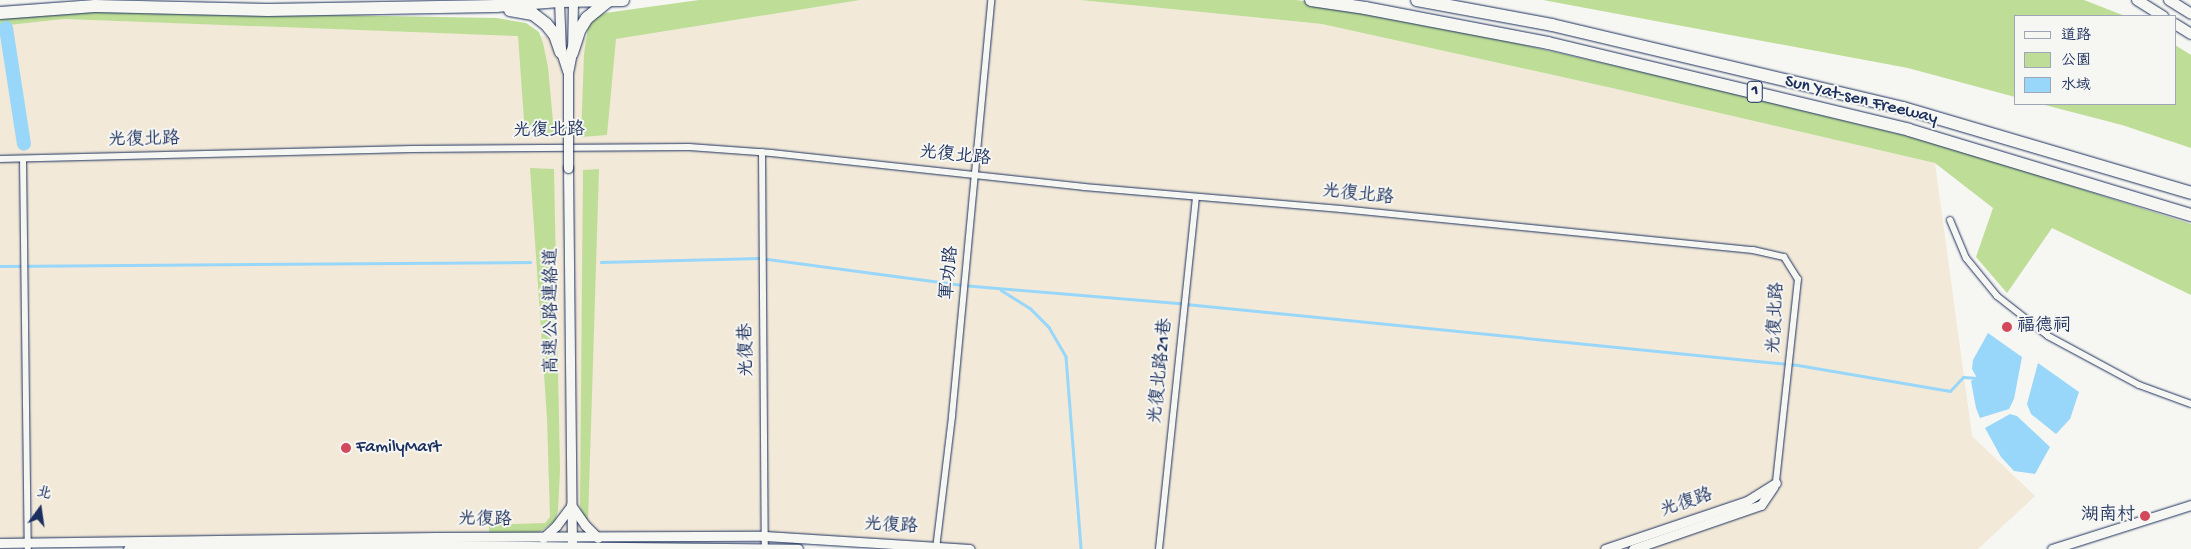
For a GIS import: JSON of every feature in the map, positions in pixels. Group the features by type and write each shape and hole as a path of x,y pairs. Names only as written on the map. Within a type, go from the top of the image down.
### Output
{"highway":[{"path":"0,14 95,6 268,10 496,6 559,1 607,2 623,0"},
{"name":"Sun Yat-sen Freeway","path":"1311,0 1365,8 1548,43 1909,130 2191,215"},
{"name":"Sun Yat-sen Freeway","path":"1417,0 1552,25 1903,108 2191,193"},
{"path":"496,6 533,14 546,24 567,52 587,18 607,2"}],"main road":[{"path":"2138,0 2161,15"},
{"path":"2169,0 2191,14"},
{"path":"2176,25 2191,34"}],"street":[{"name":"軍功路","path":"937,547 964,298 991,0"},
{"name":"高速公路連絡道","path":"559,1 567,52 568,73 572,548"},
{"name":"高速公路連絡道","path":"567,52 573,1"},
{"name":"光復北路","path":"0,159 620,146 689,147 762,152 1084,187 1753,250 1784,257 1798,279 1789,372"},
{"name":"光復巷","path":"762,152 765,547"},
{"path":"23,159 28,546"},
{"name":"光復北路21巷","path":"1159,549 1196,197"},
{"path":"1950,220 1966,258 1991,288 2048,336 2139,385 2191,404"},
{"name":"光復路","path":"1632,549 1761,505 1776,484 1789,372"},
{"name":"光復路","path":"1605,549 1747,500 1776,484"},
{"path":"543,538 556,526 571,505 585,525 598,538"},
{"path":"2052,549 2191,505"},
{"name":"光復路","path":"128,549 437,544 572,537 765,536 970,549"},
{"name":"光復路","path":"0,543 28,546 437,544 572,548 765,547 798,549"}],"shaded area":[{"path":"860,0 1080,0 1322,24 1612,88 1935,163 1972,436 2035,496 1978,549 905,549 762,539 373,541 0,547 0,26 64,19 616,39"}],"green space":[{"path":"699,0 860,0 616,39 607,135 581,137 584,54 589,21 605,13"},
{"path":"1080,0 1296,0 1366,9 1690,83 1944,145 2191,224 2191,295 2052,228 2007,293 1976,257 1993,208 1935,163 1612,88 1322,24"},
{"path":"1543,0 2084,0 2122,15 2014,15 2014,97 1908,68"},
{"path":"97,11 497,18 526,23 539,32 543,43 548,67 554,133 525,134 518,36 64,19 0,26 0,17"},
{"path":"2176,46 2191,55 2191,148 2122,125 2045,105 2176,105"},
{"path":"530,168 554,169 560,470 558,511 555,521 537,534 489,534 489,525 545,523 550,517 547,418"},
{"path":"599,169 588,522 583,516 580,506 583,170"}],"water":[{"path":"1988,333 2022,357 2014,399 2009,409 1980,418 1976,408 1971,381 1977,378 1972,369 1973,360"},
{"path":"2038,363 2079,392 2070,419 2056,434 2031,414 2027,404"},
{"path":"2010,414 2017,416 2050,447 2035,474 2014,471 2001,457 1985,428"}],"waterway":[{"path":"6,28 24,144"},
{"path":"601,262 760,258 962,285 1186,304 1798,365 1950,391 1963,377 1977,378"},
{"path":"0,266 530,262"},
{"path":"1001,290 1030,308 1049,327 1066,357 1081,549"}],"place":[{"name":"福德祠","path":"2007,327"},
{"name":"FamilyMart","path":"346,448"},
{"name":"湖南村","path":"2145,516"}]}
